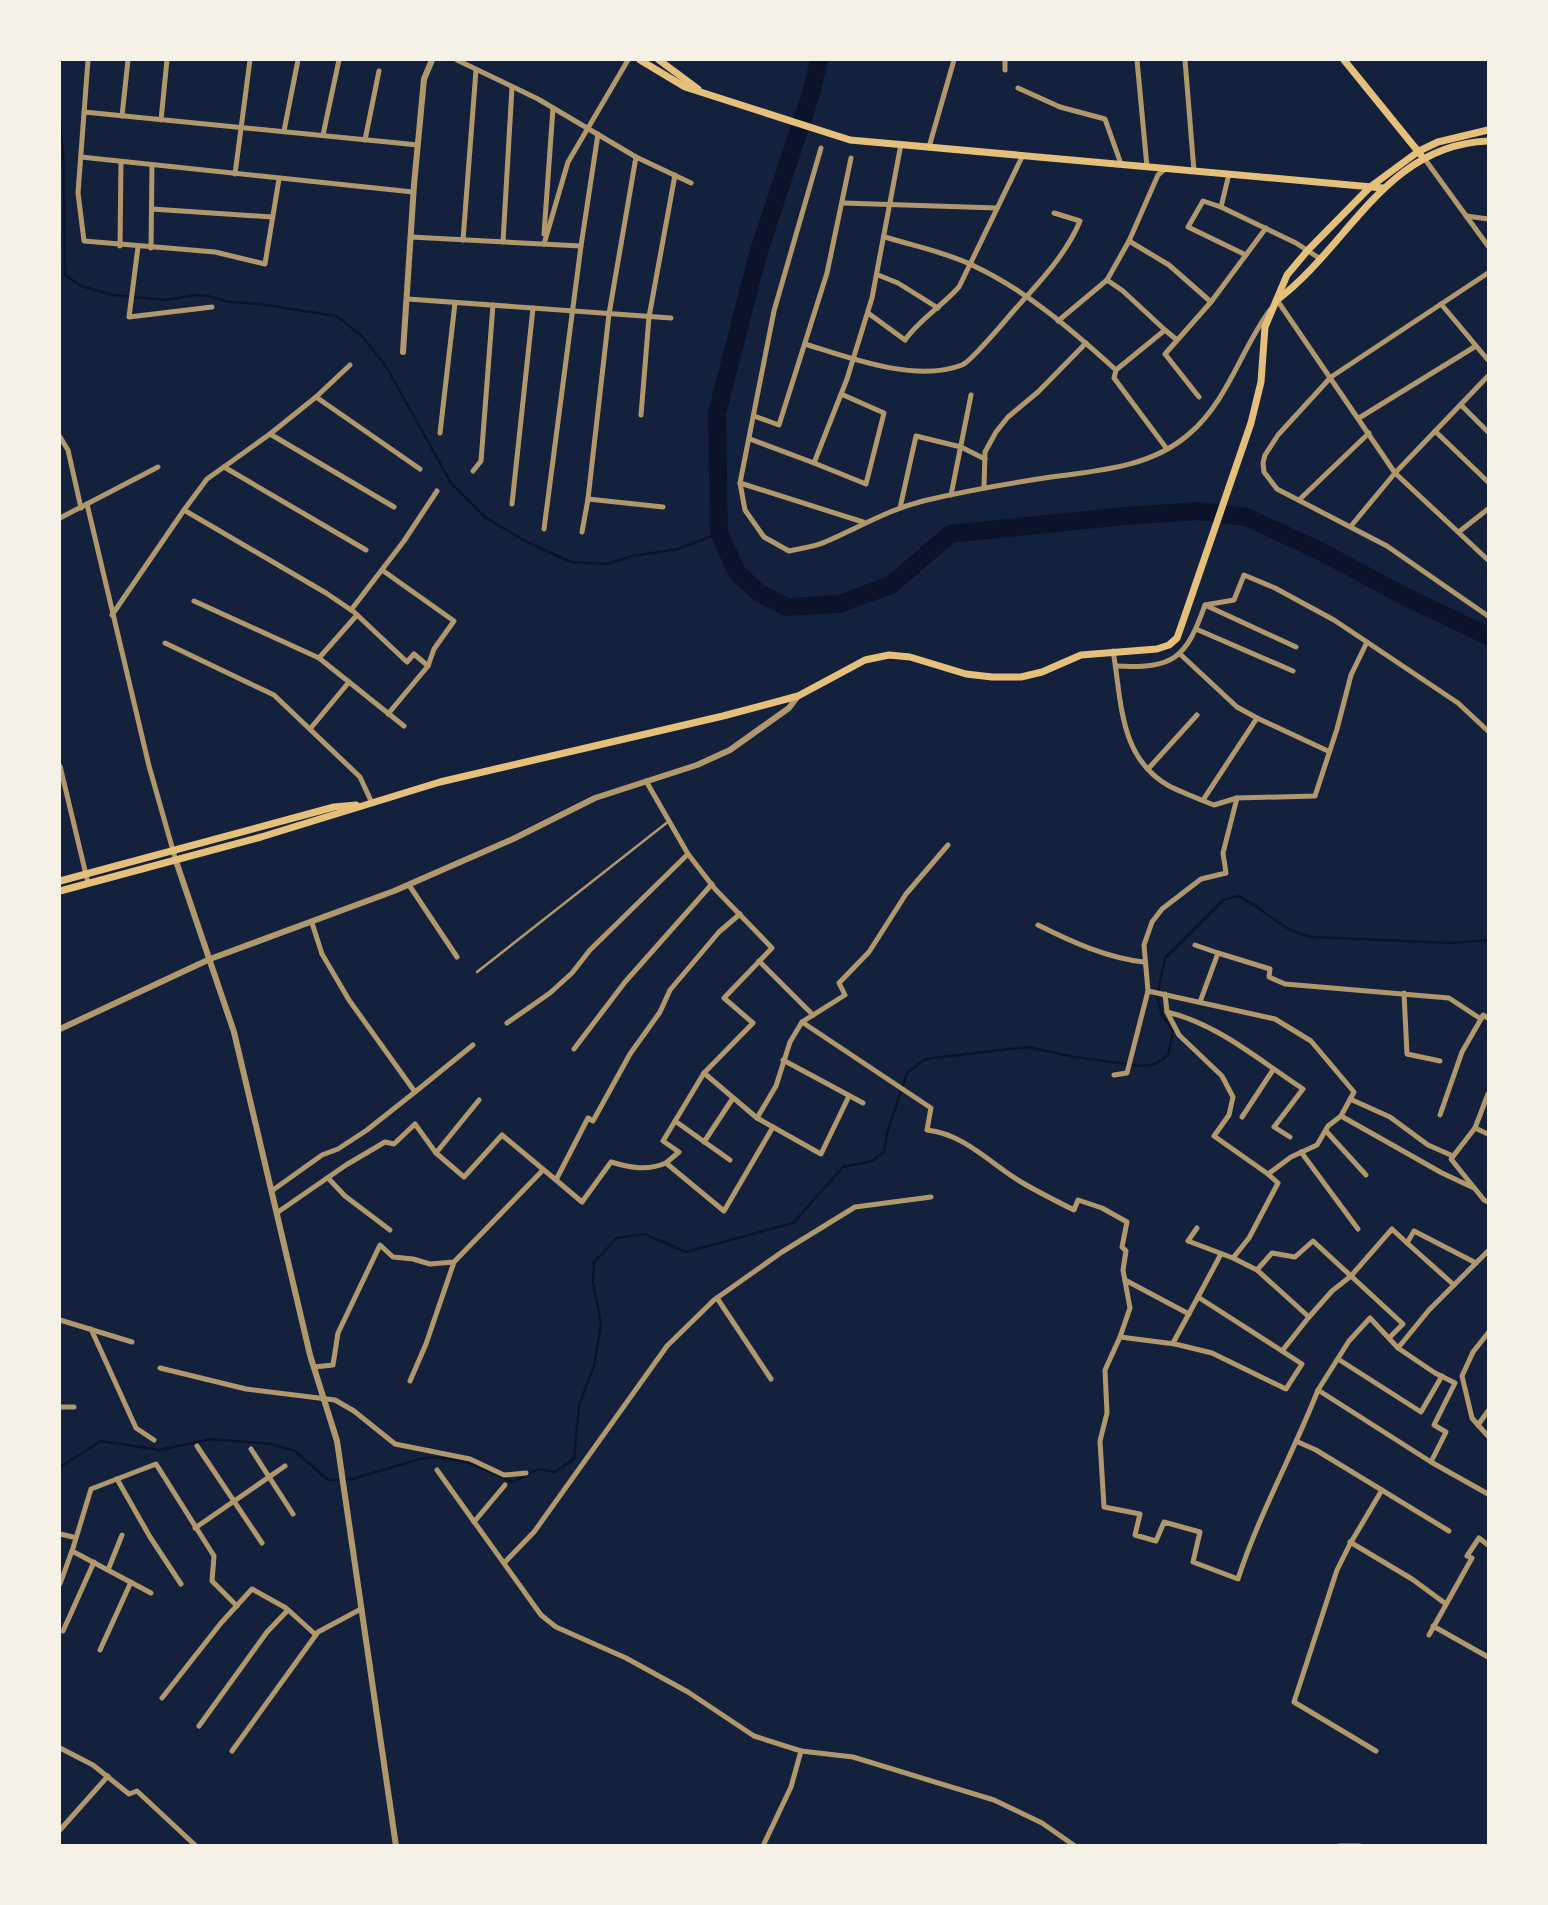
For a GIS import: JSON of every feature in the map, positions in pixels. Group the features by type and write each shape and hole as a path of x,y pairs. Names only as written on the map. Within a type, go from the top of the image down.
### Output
{"main road":[{"path":"640,60 685,87 702,91"},
{"path":"659,60 702,91 718,99 850,140 1382,188"},
{"path":"1344,60 1421,155"},
{"path":"1277,300 1298,284 1382,188 1421,155 1438,142 1489,130"},
{"path":"60,891 176,861 440,782 723,716 797,696 865,660 889,656 910,657 966,674 1021,677 1042,673 1081,655 1157,649 1170,645 1177,638 1251,423 1262,370 1265,327 1287,275 1370,187 1421,155 1489,141"},
{"path":"60,881 334,807 369,804"}],"street":[{"path":"88,60 78,193 84,241 215,252 265,264 278,178"},
{"path":"122,116 128,60"},
{"path":"161,120 167,60"},
{"path":"235,174 250,60"},
{"path":"284,131 298,60"},
{"path":"323,135 339,60"},
{"path":"404,352 413,192 424,79 432,60"},
{"path":"457,60 553,108 636,157 691,183"},
{"path":"544,244 568,162 628,60"},
{"path":"929,147 954,60"},
{"path":"1004,70 1005,60"},
{"path":"1137,60 1147,167"},
{"path":"1185,60 1194,171"},
{"path":"463,240 476,70"},
{"path":"365,140 379,71"},
{"path":"503,242 512,87"},
{"path":"1018,88 1060,107 1105,119 1121,164"},
{"path":"544,244 553,108"},
{"path":"84,112 418,145"},
{"path":"544,529 597,134"},
{"path":"814,463 868,313 885,237 901,144"},
{"path":"821,148 774,311 740,483 745,510 764,537 789,551 823,543 900,508 984,488 1115,468 1141,461 1167,449 1189,434 1206,416 1239,366 1254,332 1277,300 1395,473 1489,560"},
{"path":"868,313 905,340 959,287 1023,155"},
{"path":"1421,155 1489,246"},
{"path":"81,157 413,192"},
{"path":"582,532 609,314 636,157"},
{"path":"754,415 779,425 827,273 851,158"},
{"path":"120,246 121,162"},
{"path":"151,248 152,165"},
{"path":"1058,321 1107,280 1129,242 1158,176 1166,168"},
{"path":"1221,207 1229,174"},
{"path":"641,415 649,317 675,175"},
{"path":"1246,255 1188,227 1203,201 1266,228 1319,258"},
{"path":"843,203 997,208"},
{"path":"152,209 272,218"},
{"path":"806,344 893,370 935,370 964,365 1026,298 1071,241 1080,221 1054,213"},
{"path":"1466,216 1489,219"},
{"path":"1199,397 1165,354 1210,302 1266,228"},
{"path":"411,237 581,246"},
{"path":"885,237 970,264 1058,321 1116,370"},
{"path":"1129,242 1169,265 1210,302"},
{"path":"138,247 129,317 212,307"},
{"path":"1489,273 1331,377 1278,435 1263,463 1264,472 1277,489 1351,526 1414,563 1489,616"},
{"path":"877,275 898,283 938,308"},
{"path":"1107,280 1124,291 1177,340"},
{"path":"408,299 671,318"},
{"path":"440,433 455,303"},
{"path":"1441,304 1489,360"},
{"path":"473,471 481,461 493,305"},
{"path":"512,504 533,308"},
{"path":"1165,330 1116,370 1114,378 1167,449"},
{"path":"984,488 989,441 1008,417 1038,392 1086,343"},
{"path":"1359,418 1476,346"},
{"path":"112,615 207,479 270,434 351,365"},
{"path":"1351,526 1395,473 1489,376"},
{"path":"750,439 866,484 884,413 841,394"},
{"path":"951,495 971,395"},
{"path":"316,397 420,469"},
{"path":"1461,405 1489,432"},
{"path":"1435,432 1489,482"},
{"path":"1299,500 1369,433"},
{"path":"270,434 394,506"},
{"path":"60,436 68,450 81,508"},
{"path":"900,508 916,436 961,447 985,459"},
{"path":"60,518 158,467"},
{"path":"224,467 366,550"},
{"path":"740,483 863,523"},
{"path":"351,610 404,541 436,491"},
{"path":"588,499 663,506"},
{"path":"88,504 112,615 173,851 234,1032 314,1367 337,1441 396,1846"},
{"path":"1460,531 1489,509"},
{"path":"184,510 351,610 407,662 414,654 428,666"},
{"path":"382,570 454,621 434,649 428,666 388,714"},
{"path":"1205,605 1234,600 1244,575 1334,620 1458,703 1489,731"},
{"path":"194,601 319,658 404,726"},
{"path":"1116,666 1160,663 1176,658 1196,629 1205,605"},
{"path":"1205,605 1296,647"},
{"path":"319,658 357,615"},
{"path":"1196,629 1293,671"},
{"path":"1113,651 1123,723 1137,757 1168,786 1213,805 1237,797 1315,796 1351,675 1367,642"},
{"path":"165,643 274,695 360,777 369,804"},
{"path":"1180,654 1237,708 1328,751"},
{"path":"310,729 349,682"},
{"path":"60,1028 210,959 409,885 513,839 595,798 697,765 730,750 782,714 797,696"},
{"path":"1147,769 1197,715"},
{"path":"1203,800 1257,718"},
{"path":"60,766 88,883"},
{"path":"278,1212 385,1142 394,1144 415,1124 436,1153 464,1177 502,1135 582,1202 611,1162 653,1169 679,1152 663,1141 688,1096 705,1073 753,1023 724,998 772,947 712,884 688,854 646,781"},
{"path":"1114,1076 1128,1073 1132,1059 1148,991 1144,945 1152,922 1161,909 1201,879 1226,873 1223,853 1237,797"},
{"path":"757,1118 776,1086 783,1059 802,1022 845,995 839,983 869,952 906,894 948,845"},
{"path":"507,1023 565,979 590,950 688,854"},
{"path":"574,1049 625,982 712,884"},
{"path":"409,885 457,957"},
{"path":"556,1180 588,1118 593,1121 630,1054 660,1012 670,990 719,932 740,914"},
{"path":"312,923 322,954 349,1000 415,1092"},
{"path":"1038,925 1117,959 1144,962"},
{"path":"1195,945 1270,969 1269,977 1285,985 1449,998 1484,1017"},
{"path":"1200,1002 1218,953"},
{"path":"759,961 813,1015"},
{"path":"1148,991 1275,1019 1311,1041 1354,1092 1341,1116 1325,1131 1317,1145 1301,1152 1268,1174"},
{"path":"1404,993 1407,1054 1440,1061"},
{"path":"1165,994 1167,1012 1179,1035 1222,1076 1233,1097 1229,1115 1214,1136 1278,1183 1249,1238 1233,1258"},
{"path":"1440,1115 1462,1052 1489,1009"},
{"path":"1167,1012 1187,1017 1227,1038 1303,1089 1274,1127 1290,1137"},
{"path":"802,1022 931,1108 927,1130 945,1132 1021,1181 1074,1210 1078,1200 1102,1208 1127,1222 1122,1247 1126,1251 1123,1270 1130,1308 1105,1370 1107,1413 1100,1441 1104,1507 1140,1514 1135,1535 1156,1541 1164,1522 1199,1532 1193,1562 1238,1579 1251,1540 1298,1441 1318,1390 1349,1341 1370,1318 1398,1348 1455,1383 1434,1425 1446,1432 1431,1462"},
{"path":"273,1190 322,1155 338,1149 367,1130 473,1045"},
{"path":"783,1059 863,1103"},
{"path":"1242,1117 1273,1070"},
{"path":"705,1073 757,1118 821,1154 849,1096"},
{"path":"1489,1094 1475,1128 1451,1159 1484,1200 1489,1202"},
{"path":"705,1142 733,1098"},
{"path":"436,1153 479,1100"},
{"path":"1350,1100 1390,1117 1428,1145 1453,1156"},
{"path":"1341,1116 1441,1173 1474,1188"},
{"path":"676,1121 730,1160"},
{"path":"666,1163 724,1211 773,1127"},
{"path":"1475,1128 1489,1134"},
{"path":"1325,1131 1366,1175"},
{"path":"1301,1152 1358,1229"},
{"path":"410,1381 426,1344 454,1262 543,1170"},
{"path":"328,1178 345,1196 390,1230"},
{"path":"503,1563 534,1532 667,1346 717,1298 782,1252 855,1207 931,1197"},
{"path":"1197,1228 1188,1241 1257,1270 1309,1317"},
{"path":"1282,1351 1332,1291 1351,1276 1392,1228 1454,1285"},
{"path":"1407,1243 1414,1231 1476,1263"},
{"path":"1257,1270 1272,1252 1295,1257 1313,1241 1403,1324 1389,1338"},
{"path":"314,1367 333,1365 338,1333 380,1245 393,1257 429,1264 454,1262"},
{"path":"1398,1348 1429,1310 1489,1251"},
{"path":"1173,1343 1222,1254"},
{"path":"1125,1280 1189,1314"},
{"path":"1120,1337 1173,1343 1212,1353 1286,1389 1302,1364 1198,1297"},
{"path":"717,1298 771,1379"},
{"path":"60,1320 132,1342"},
{"path":"91,1329 136,1428 154,1440"},
{"path":"1489,1333 1473,1352 1462,1376 1472,1418 1489,1436"},
{"path":"1338,1359 1422,1412 1442,1376"},
{"path":"160,1368 246,1389 335,1400 354,1411 395,1444 470,1460 504,1475 526,1473"},
{"path":"1318,1390 1431,1462 1489,1494"},
{"path":"60,1407 75,1406"},
{"path":"1478,1425 1489,1411"},
{"path":"1298,1441 1449,1531"},
{"path":"197,1446 262,1543"},
{"path":"251,1450 293,1514"},
{"path":"60,1584 91,1489 156,1464 215,1556 212,1581 237,1606"},
{"path":"195,1528 285,1466"},
{"path":"437,1470 541,1615 556,1627 636,1664 688,1692 754,1736 801,1751 853,1757 994,1800 1042,1823 1075,1846"},
{"path":"117,1479 181,1584"},
{"path":"474,1522 505,1485"},
{"path":"1376,1751 1294,1702 1337,1570 1350,1542 1382,1490"},
{"path":"60,1534 73,1537"},
{"path":"108,1570 122,1535"},
{"path":"1429,1635 1472,1558 1467,1556 1479,1538 1489,1545"},
{"path":"1350,1542 1412,1579 1446,1604"},
{"path":"72,1551 151,1593"},
{"path":"63,1631 94,1562"},
{"path":"100,1650 131,1582"},
{"path":"162,1698 252,1588 288,1610 316,1635"},
{"path":"232,1751 316,1635 361,1609"},
{"path":"199,1726 267,1632 288,1610"},
{"path":"1433,1626 1489,1657"},
{"path":"60,1748 93,1765 129,1794 136,1791 197,1846"},
{"path":"762,1846 791,1787 801,1751"},
{"path":"60,1830 108,1776"},
{"path":"1339,1846 1360,1846"}],"lane":[{"path":"477,972 669,821"}],"waterway":[{"path":"819,60 811,94 758,254 717,413 719,533 737,572 759,593 787,607 839,604 891,585 950,534 1199,511 1246,517 1318,550 1404,596 1488,636"},
{"path":"60,119 64,168 65,275 81,286 113,295 165,300 196,295 208,296 229,302 336,316 362,336 387,368 451,483 485,517 525,541 571,562 608,564 632,556 678,549 719,533"},
{"path":"60,1467 101,1441 159,1450 211,1439 271,1444 295,1451 328,1480 352,1479 435,1457 467,1462 513,1482 538,1469 555,1472 574,1459 579,1405 594,1366 601,1324 593,1282 594,1262 617,1238 645,1234 686,1252 793,1223 843,1167 872,1161 884,1152 887,1133 907,1073 925,1059 1027,1047 1141,1066 1156,1064 1168,1055 1173,1031 1162,1015 1157,997 1165,958 1223,900 1238,896 1290,929 1312,937 1452,943 1488,940"}]}
